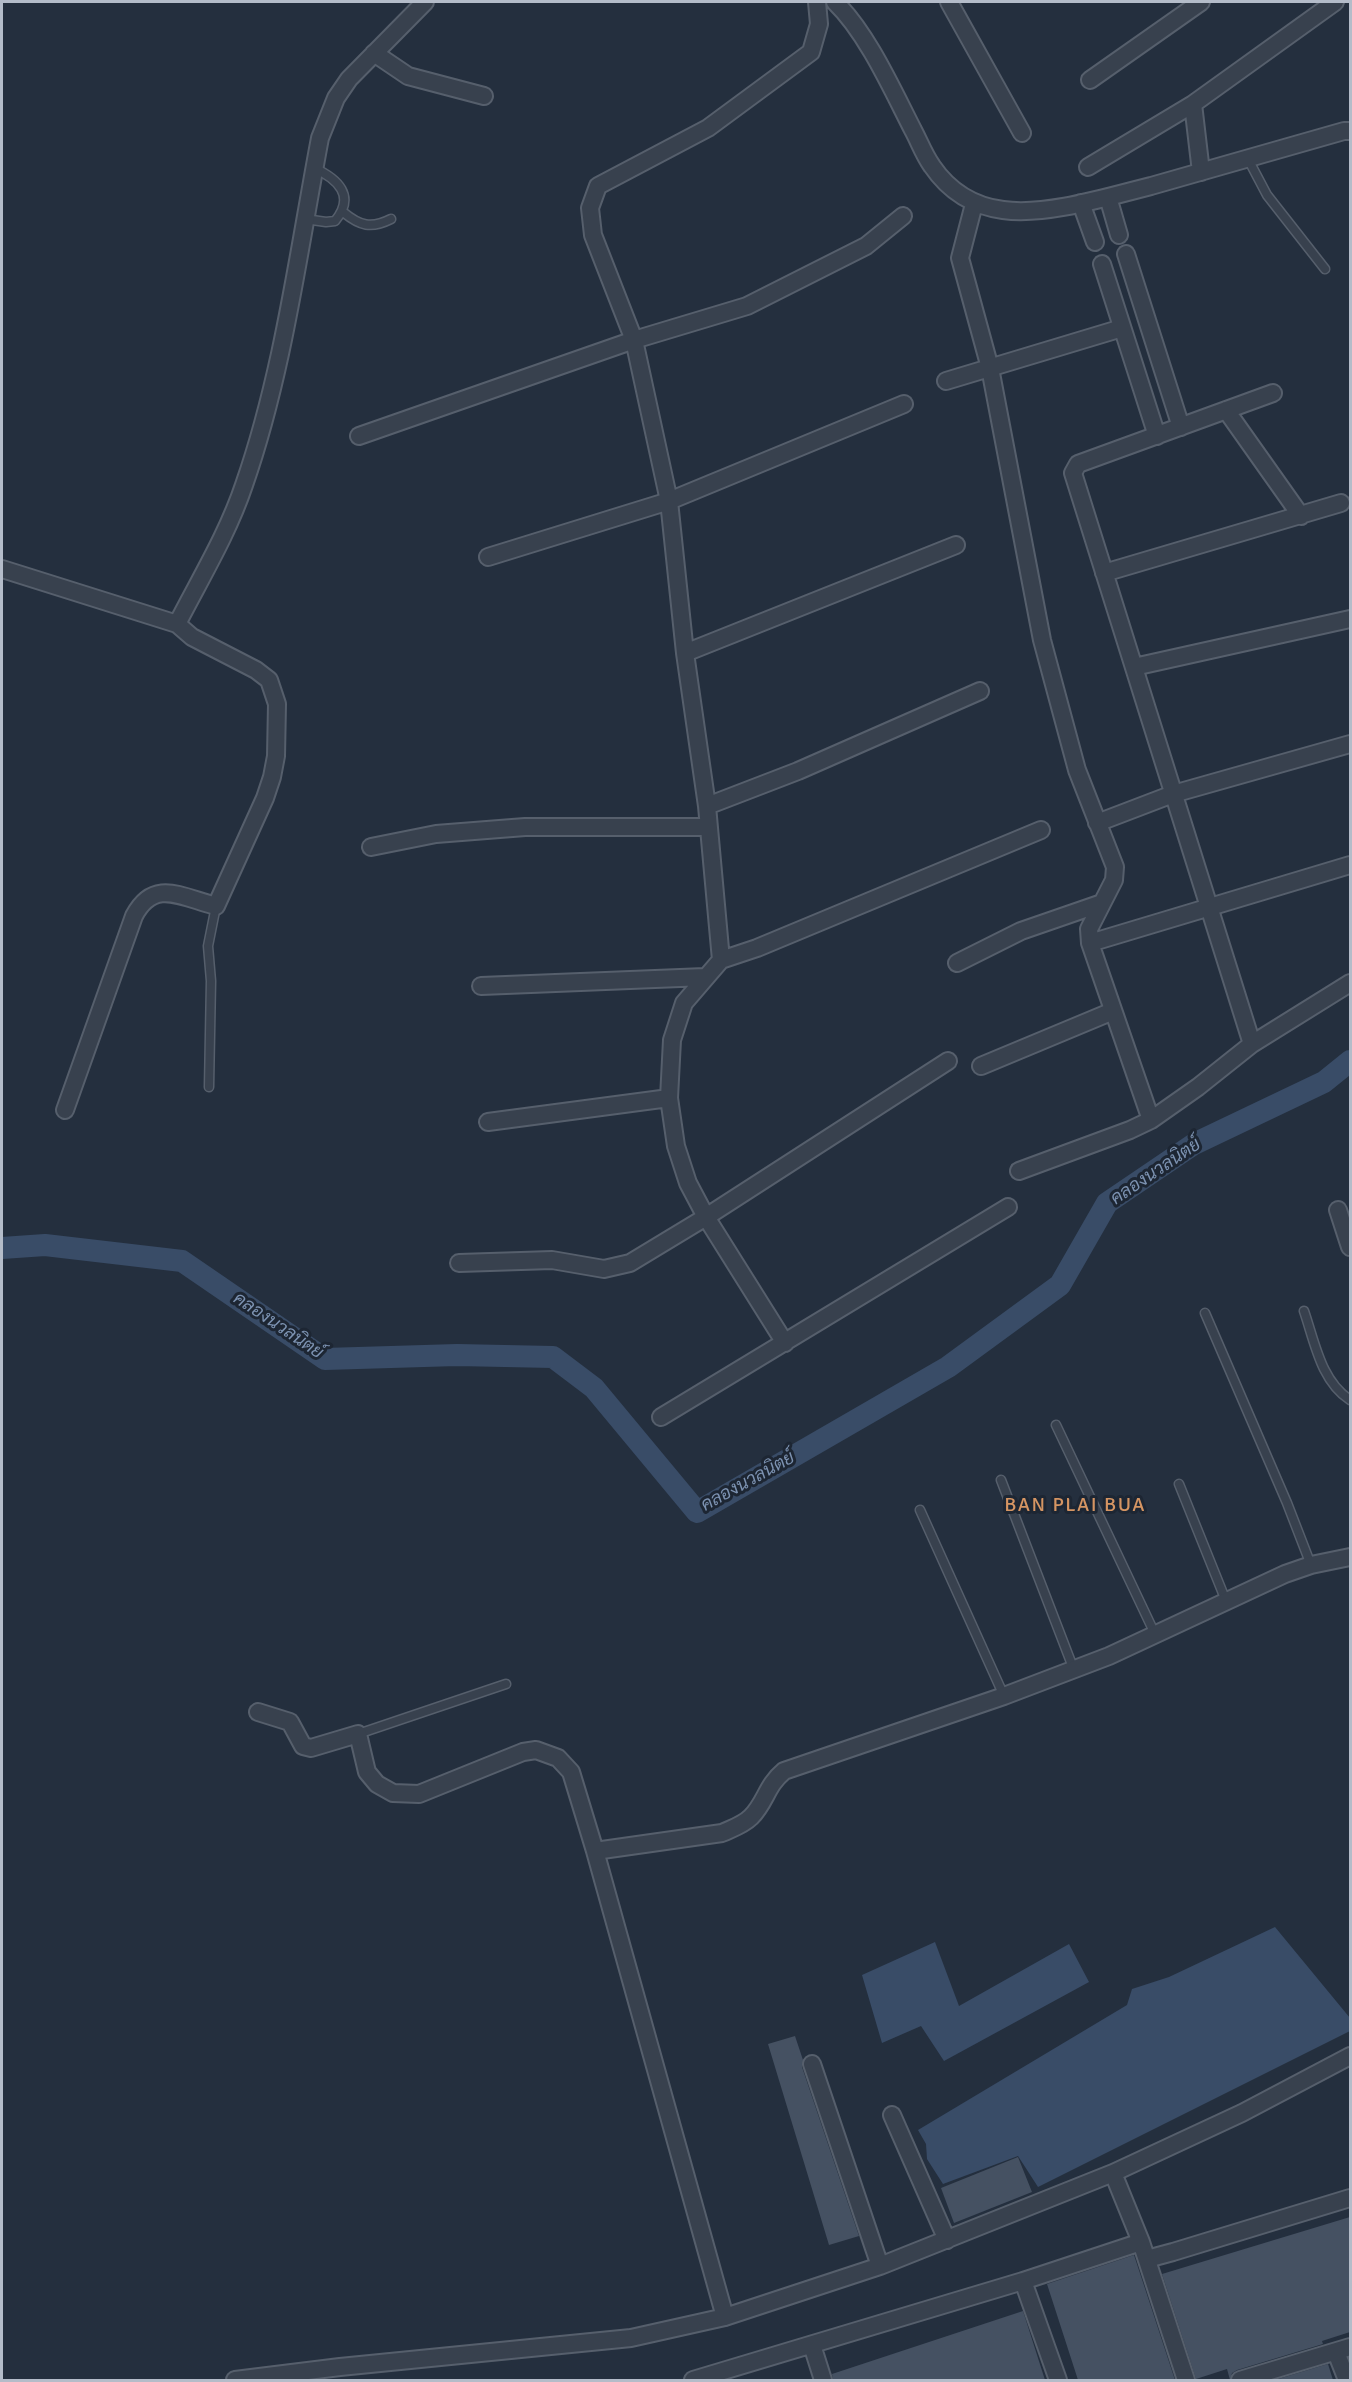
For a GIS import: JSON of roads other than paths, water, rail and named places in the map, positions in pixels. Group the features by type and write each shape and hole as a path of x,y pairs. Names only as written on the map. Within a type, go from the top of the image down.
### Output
{"street":[{"path":"177,624 243,488 258,443 275,375 320,138 336,98 349,79 424,2"},
{"path":"721,960 707,806 685,653 669,501 634,340 593,235 590,208 598,186 708,128 811,52 819,24 817,2"},
{"path":"835,2 847,13 888,81 931,166 957,194 974,204 1004,211 1046,209 1081,203 1350,131"},
{"path":"949,2 1022,133"},
{"path":"1090,80 1201,2"},
{"path":"1088,167 1193,104 1335,2"},
{"path":"374,53 408,76 484,96"},
{"path":"1193,104 1202,172"},
{"path":"1108,197 1119,234"},
{"path":"1081,203 1095,242"},
{"path":"974,204 960,258 990,368 1042,640 1077,770 1115,867 1114,880 1089,929 1090,943 1151,1120"},
{"path":"359,436 634,340 747,306 866,246 903,216"},
{"path":"1126,254 1181,427"},
{"path":"1101,264 1157,436"},
{"path":"946,381 1122,328"},
{"path":"1252,1044 1073,473 1078,464 1273,393"},
{"path":"488,558 669,501 904,404"},
{"path":"1226,410 1301,516"},
{"path":"1104,573 1341,503"},
{"path":"685,653 956,545"},
{"path":"2,569 177,624 192,637 256,670 269,680 277,704 276,756 266,798 216,906 161,892 150,895 140,904 65,1110"},
{"path":"1134,667 1350,619"},
{"path":"707,806 798,771 980,691"},
{"path":"1097,823 1173,794 1350,744"},
{"path":"371,847 436,834 525,826 708,827"},
{"path":"785,1343 706,1217 688,1183 676,1146 669,1098 672,1040 684,1003 721,960 757,948 1041,830"},
{"path":"1090,943 1210,909 1350,865"},
{"path":"957,963 1021,931 1102,903"},
{"path":"481,986 705,978"},
{"path":"1019,1171 1151,1120 1198,1088 1252,1044 1350,983"},
{"path":"981,1066 1113,1011"},
{"path":"459,1263 552,1260 604,1269 630,1263 706,1217 948,1061"},
{"path":"488,1122 669,1098"},
{"path":"661,1417 1008,1207"},
{"path":"1338,1210 1350,1247"},
{"path":"595,1851 722,1833 741,1825 753,1815 772,1781 784,1771 1074,1670 1285,1574 1311,1565 1350,1557"},
{"path":"258,1713 290,1722 303,1746 311,1748 358,1734 367,1772 377,1784 393,1793 418,1794 523,1752 536,1750 558,1758 571,1772 724,2317"},
{"path":"236,2380 342,2374 631,2338 724,2317 880,2266 1113,2174 1242,2113 1350,2056"},
{"path":"812,2064 880,2266"},
{"path":"892,2115 947,2240"},
{"path":"1113,2174 1141,2242 1186,2380"},
{"path":"1147,2259 1350,2198"},
{"path":"693,2380 1023,2281 1141,2242"},
{"path":"1023,2281 1058,2380"},
{"path":"812,2345 823,2380"},
{"path":"1240,2380 1343,2349 1347,2380"}],"lane":[{"path":"1248,159 1267,195 1324,268"},
{"path":"304,219 335,221 343,212 344,197 340,184 329,175 314,168"},
{"path":"343,212 366,225 377,226 391,219"},
{"path":"209,1087 211,981 208,946 216,906"},
{"path":"1304,1311 1326,1376 1337,1392 1350,1400"},
{"path":"1205,1313 1311,1565"},
{"path":"1056,1425 1155,1634"},
{"path":"1001,1480 1074,1670"},
{"path":"1179,1484 1227,1601"},
{"path":"920,1510 1004,1696"},
{"path":"358,1734 506,1684"}],"water":[{"path":"1275,1927 1350,2018 1350,2031 1038,2187 1018,2156 943,2184 927,2159 926,2144 918,2130 1127,2005 1132,1989 1169,1977"},
{"path":"935,1942 959,2006 1069,1944 1089,1982 944,2061 921,2026 882,2043 862,1975"}],"waterway":[{"name":"คลองนวลนิตย์","path":"2,1248 45,1245 182,1261 325,1359 457,1355 553,1357 594,1388 697,1512 948,1367 1060,1285 1107,1203 1194,1144 1324,1082 1350,1061"}],"district":[{"name":"BAN PLAI BUA","path":"1075,1506"}]}
